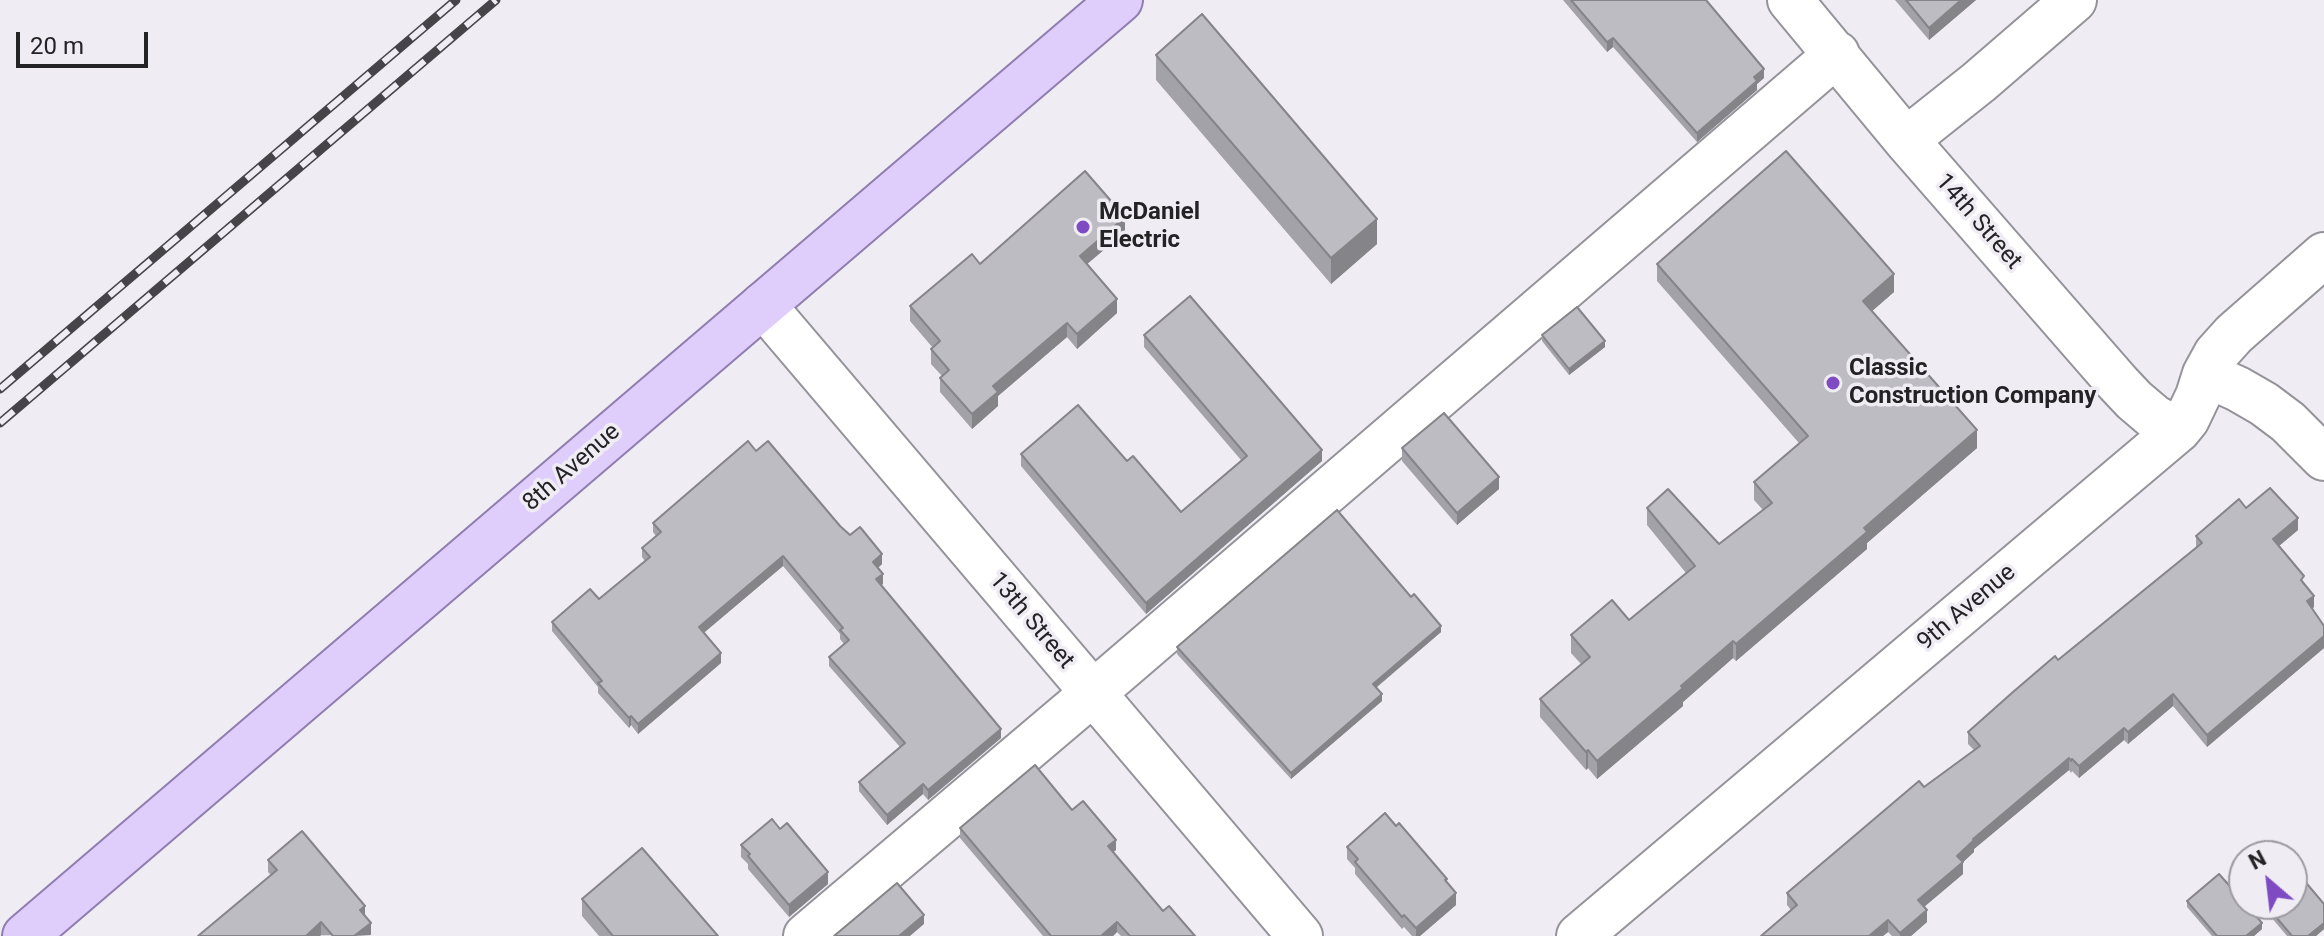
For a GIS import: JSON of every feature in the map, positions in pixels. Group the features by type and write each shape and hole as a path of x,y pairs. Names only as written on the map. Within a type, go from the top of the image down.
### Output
{"main road":[{"name":"8th Avenue","path":"25,936 1120,0"}],"street":[{"name":"14th Street","path":"1790,0 1906,140 2121,386 2154,417 2178,430"},
{"path":"1906,140 2074,0"},
{"path":"806,936 1837,54"},
{"name":"9th Avenue","path":"1579,936 2178,430 2187,419 2216,354 2234,334 2324,255"},
{"name":"13th Street","path":"763,305 1300,936"},
{"path":"2205,374 2264,404 2288,422 2324,458"}],"building":[{"path":"1571,0 1706,0 1764,69 1754,77 1757,81 1697,133 1613,38 1607,42"},
{"path":"1906,0 1961,0 1929,28"},
{"path":"1202,14 1377,219 1331,258 1156,55"},
{"path":"1786,151 1894,274 1863,301 1977,430 1864,528 1867,532 1736,644 1733,641 1597,761 1540,699 1590,657 1571,635 1612,600 1629,620 1695,566 1647,508 1668,489 1719,544 1772,503 1754,482 1808,436 1657,264"},
{"path":"1085,171 1125,217 1080,256 1117,299 1077,334 1067,323 993,386 998,392 972,414 940,378 949,370 931,349 940,341 910,306 972,254 980,264"},
{"path":"1190,296 1322,450 1146,603 1021,454 1078,405 1127,461 1133,456 1181,512 1247,456 1144,335"},
{"path":"1577,307 1605,341 1569,369 1542,335"},
{"path":"1444,413 1499,477 1457,513 1402,448"},
{"path":"748,441 756,451 768,441 850,535 860,527 882,554 873,562 883,574 876,579 1001,729 928,790 923,784 887,815 859,782 905,743 829,657 849,640 840,630 843,628 783,556 699,627 721,653 638,724 598,683 602,681 552,622 590,589 599,599 650,557 642,548 661,532 653,523"},
{"path":"2270,488 2298,518 2273,539 2304,576 2301,580 2314,596 2307,601 2324,626 2324,636 2207,735 2173,694 2128,732 2124,728 2079,766 2069,758 1973,839 1957,856 1963,862 1918,900 1927,910 1900,933 1888,920 1869,936 1761,936 1797,905 1787,893 1919,781 1924,787 1980,746 1968,732 2013,692 2055,656 2058,660 2202,543 2196,536 2239,499 2246,508"},
{"path":"1337,510 1411,597 1414,594 1441,626 1373,684 1382,694 1291,773 1177,647"},
{"path":"1035,765 1072,810 1083,801 1116,840 1108,846 1163,911 1169,906 1195,936 1130,936 1117,922 1101,936 1051,936 960,828"},
{"path":"1385,813 1396,826 1399,823 1456,893 1416,928 1404,915 1402,917 1355,862 1358,859 1347,847"},
{"path":"772,819 780,829 787,823 828,872 789,905 741,845"},
{"path":"302,831 365,906 360,910 371,923 354,936 333,936 321,922 306,936 198,936 277,870 268,860"},
{"path":"642,848 718,936 613,936 582,899"},
{"path":"2219,874 2228,884 2228,920 2259,920 2262,923 2246,936 2217,936 2187,901"},
{"path":"897,883 924,915 899,936 834,936"},
{"path":"2308,885 2324,904 2324,923 2308,936 2292,936 2278,920 2308,920"}],"railway":[{"path":"0,389 456,0"},
{"path":"0,423 496,0"}],"place":[{"name":"McDaniel Electric","path":"1083,227"},
{"name":"Classic Construction Company","path":"1833,383"}]}
